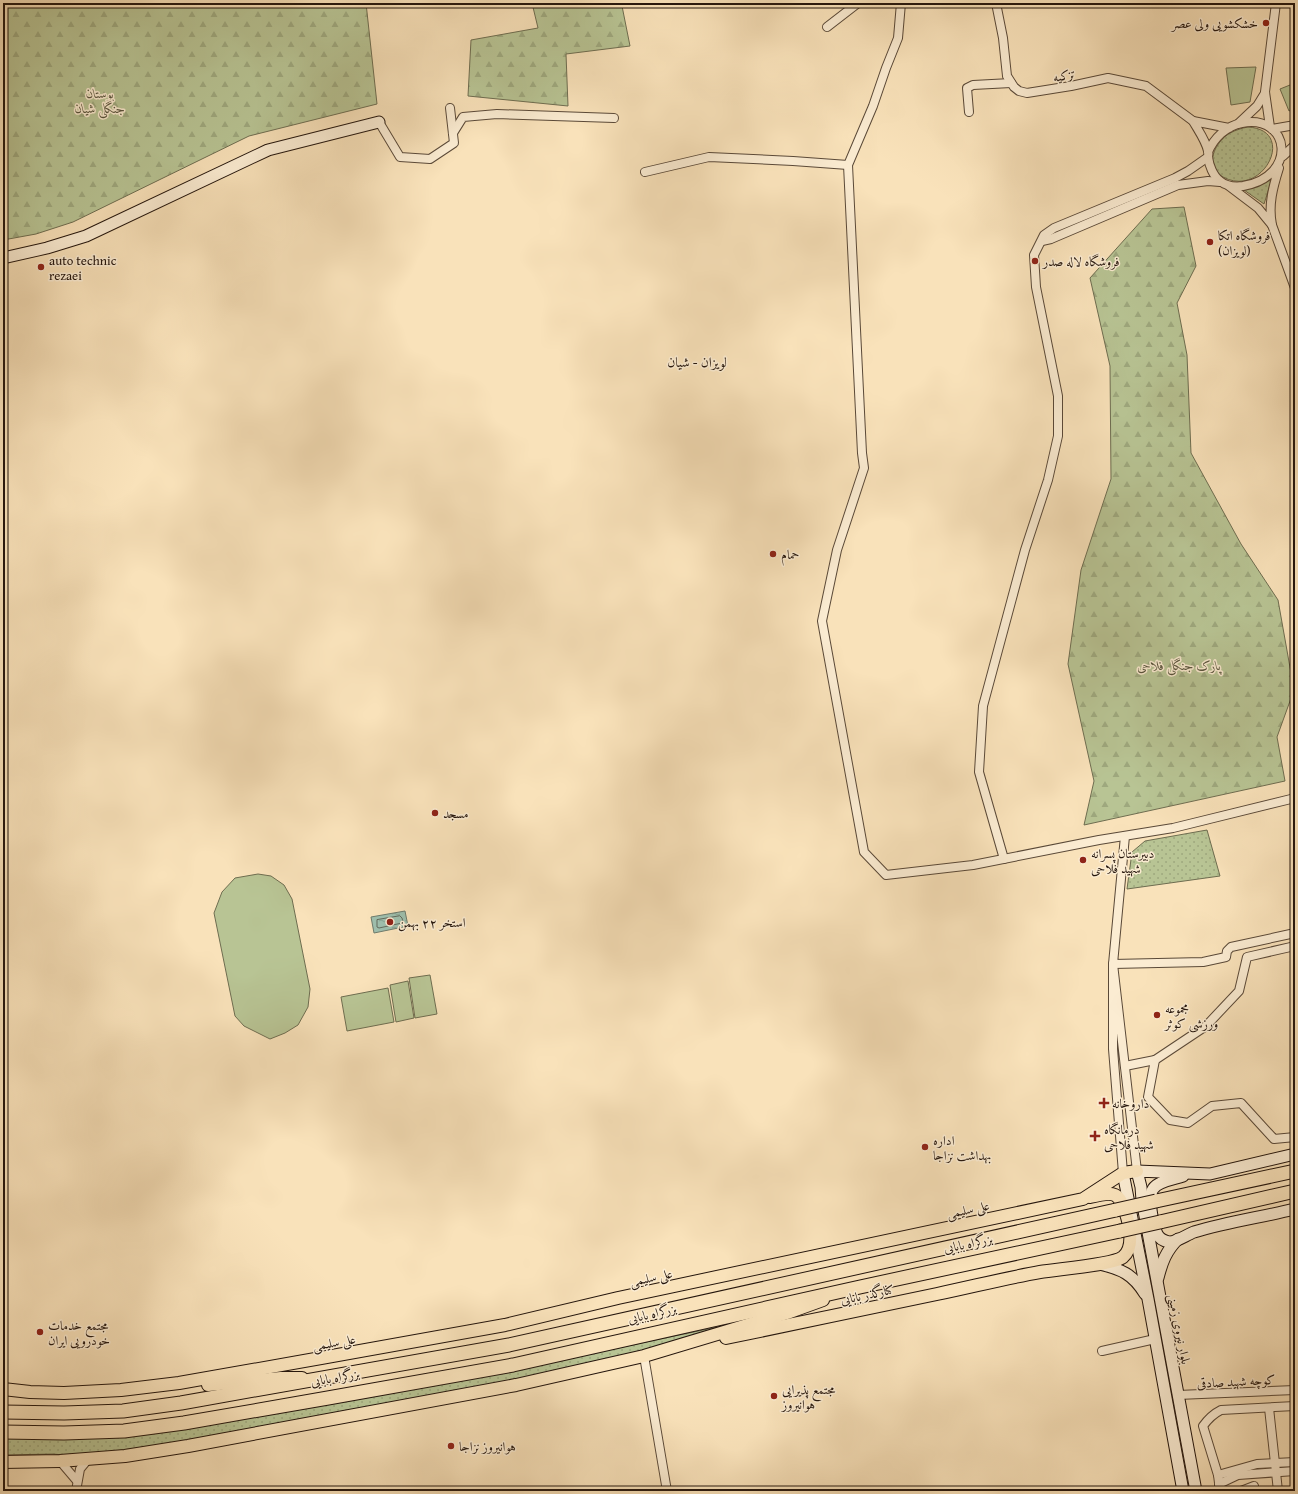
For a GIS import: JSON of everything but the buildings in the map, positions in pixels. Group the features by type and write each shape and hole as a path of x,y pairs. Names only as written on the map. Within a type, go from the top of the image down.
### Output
{"highway":[{"name":"بزرگراه بابایی","path":"3,1412 64,1413 123,1411 182,1403 510,1345 1293,1171"},
{"name":"بزرگراه بابایی","path":"3,1432 64,1433 124,1431 184,1423 513,1364 1120,1231 1295,1191"}],"main road":[{"path":"3,258 47,248 86,236 268,150 379,122"},
{"name":"علی سلیمی","path":"3,1389 30,1392 64,1393 121,1390 178,1383 506,1325 618,1298 1083,1199 1123,1173 1137,1171 1210,1174 1295,1154"},
{"name":"بلوار نیروی زمینی","path":"1137,1171 1196,1491"},
{"name":"بلوار نیروی زمینی","path":"1123,1173 1148,1299 1183,1491"},
{"path":"1188,1174 1157,1185 1150,1195 1152,1218 1157,1234 1161,1239 1167,1242 1173,1242 1193,1232 1295,1209"},
{"name":"کنارگذر بابایی","path":"644,1356 1040,1272 1097,1264 1122,1258 1127,1254 1130,1248 1130,1241 1128,1220 1122,1201 1112,1194 1106,1193 1083,1199"},
{"path":"1157,1282 1162,1262 1170,1248 1179,1239"},
{"path":"1097,1264 1116,1268 1130,1276 1139,1284 1148,1299"},
{"path":"3,1462 60,1461 125,1456 188,1446 516,1385 644,1356 787,1313 860,1287"},
{"path":"121,1390 169,1390 281,1378 325,1378"}],"street":[{"path":"827,27 858,3"},
{"path":"901,3 898,38 873,106 848,165 862,453 864,468 837,550 822,621 864,852 886,875 973,865 1173,828 1295,798"},
{"path":"969,112 967,88 973,86 1010,83 1007,76 1003,38 996,3"},
{"path":"1276,3 1265,92 1271,128 1281,140 1283,146 1283,156 1279,166 1271,202 1270,215 1272,225 1295,288"},
{"name":"تزکیه","path":"1010,83 1019,91 1027,93 1108,78 1146,86 1193,121 1229,128"},
{"path":"1004,859 979,772 983,706 1025,550 1048,480 1058,436 1058,396 1036,287 1034,255 1042,242 1177,182 1208,154 1215,140 1229,128 1238,124 1257,106 1265,92"},
{"path":"379,122 400,158 430,159 454,143 450,108"},
{"path":"453,133 463,117 497,114 614,118"},
{"name":"تزکیه","path":"1193,121 1208,154"},
{"path":"1238,124 1253,123 1271,128 1295,125"},
{"path":"1283,156 1295,145"},
{"path":"1208,154 1213,172 1220,182"},
{"path":"645,172 709,157 848,165"},
{"path":"1229,186 1251,184 1272,174 1279,166"},
{"path":"1177,182 1208,181 1220,182 1229,186 1258,208 1272,225"},
{"path":"1123,1173 1113,1049 1113,964 1125,836"},
{"path":"1113,964 1203,962 1226,957 1227,951 1231,947 1295,933"},
{"path":"1125,1066 1155,1060 1206,1026 1239,991 1248,957 1295,946"},
{"path":"1113,964 1137,1171"},
{"path":"1155,1060 1148,1097 1170,1120 1188,1123 1212,1106 1241,1103 1274,1140 1295,1137"},
{"path":"1102,1351 1155,1339"},
{"path":"644,1356 667,1491"},
{"name":"کوچه شهید صادقی","path":"1178,1396 1295,1390"},
{"path":"1219,1483 1202,1426 1212,1415 1221,1410 1295,1406"},
{"path":"1269,1408 1278,1491"},
{"path":"76,1491 80,1468 89,1458"},
{"path":"60,1461 77,1481"},
{"path":"1219,1483 1257,1464 1295,1462"},
{"path":"1219,1483 1238,1475 1295,1471"},
{"path":"1241,1491 1254,1486"}],"green space":[{"name":"بوستان جنگلی شیان","path":"3,3 366,3 377,104 249,136 73,222 36,234 3,240"},
{"path":"532,3 628,3 622,6 630,46 566,54 568,106 468,96 471,40 538,28"},
{"path":"1256,67 1250,102 1231,105 1226,68"},
{"path":"1295,83 1295,108 1289,111 1280,89"},
{"path":"1248,127 1263,131 1271,139 1273,150 1269,161 1262,172 1251,179 1238,181 1223,177 1217,172 1212,161 1216,148 1230,133"},
{"path":"1272,179 1264,204 1244,190 1260,185"},
{"name":"پارک جنگلی فلاحی","path":"1184,207 1196,266 1177,303 1187,355 1191,453 1241,544 1278,600 1294,690 1277,737 1285,781 1084,825 1094,781 1068,664 1081,570 1111,479 1110,366 1090,278 1152,209"},
{"path":"1207,830 1220,876 1127,889 1132,852 1145,841"},
{"path":"258,874 271,876 284,885 292,899 310,989 308,1007 298,1025 285,1033 270,1039 244,1026 235,1016 214,913 222,892 235,878"},
{"path":"430,975 437,1014 415,1018 409,978"},
{"path":"408,981 414,1018 396,1022 390,985"},
{"path":"388,988 394,1022 347,1031 341,997"},
{"path":"741,1322 671,1345 529,1377 161,1445 74,1456 53,1454 3,1455 3,1437 60,1439 613,1349"}],"water":[{"name":"استخر ۲۲ بهمن","path":"405,911 408,926 374,933 371,917"}],"place":[{"name":"خشکشویی ولی عصر","path":"1266,23"},
{"name":"فروشگاه اتکا (لویزان)","path":"1210,242"},
{"name":"فروشگاه لاله صدر","path":"1035,261"},
{"name":"auto technic rezaei","path":"41,267"},
{"name":"حمام","path":"773,554"},
{"name":"مسجد","path":"435,813"},
{"name":"دبیرستان پسرانه شهید فلاحی","path":"1083,860"},
{"name":"استخر ۲۲ بهمن","path":"390,922"},
{"name":"مجموعه ورزشی کوثر","path":"1157,1015"},
{"name":"داروخانه","path":"1104,1103"},
{"name":"درمانگاه شهید فلاحی","path":"1095,1136"},
{"name":"اداره بهداشت نزاجا","path":"925,1147"},
{"name":"مجتمع خدمات خودرویی ایران","path":"40,1332"},
{"name":"مجتمع پذیرایی هوانیروز","path":"774,1396"},
{"name":"هوانیروز نزاجا","path":"451,1446"}],"district":[{"name":"لویزان - شیان","path":"697,362"}]}
